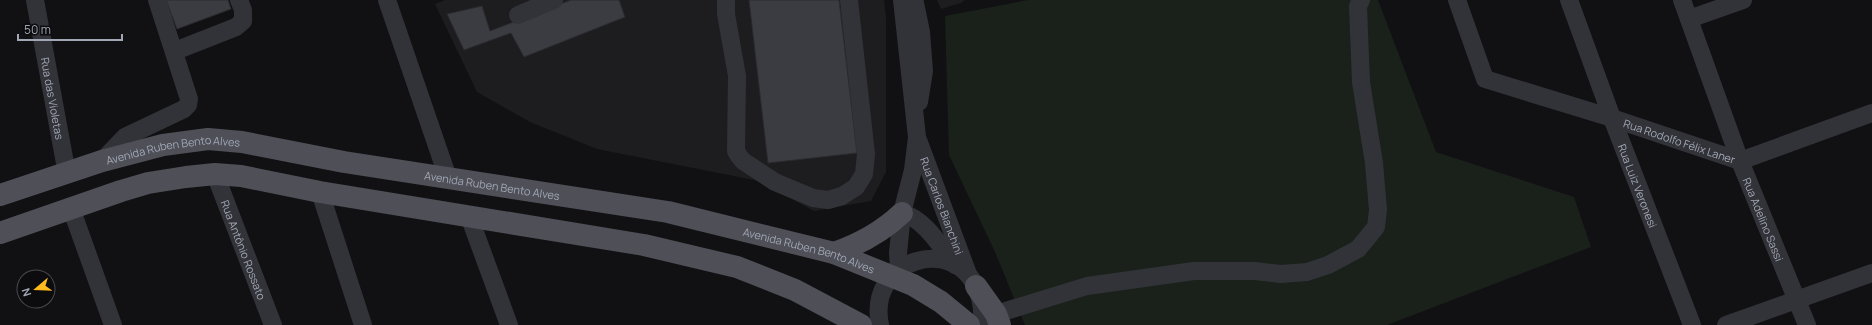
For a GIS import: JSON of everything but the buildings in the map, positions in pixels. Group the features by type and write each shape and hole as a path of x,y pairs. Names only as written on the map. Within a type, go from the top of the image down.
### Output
{"main road":[{"name":"Avenida Ruben Bento Alves","path":"0,194 67,174 102,161 162,145 208,140 242,142 344,162 668,212 834,253 895,272 941,302 969,325"},
{"path":"0,233 148,183 215,174 241,176 320,192 644,245 737,267 795,290 861,325"},
{"path":"834,253 870,238 888,226 902,213"},
{"path":"966,275 992,321"}],"street":[{"name":"Rua das Violetas","path":"35,0 67,174"},
{"path":"102,161 126,137 184,109 188,105 189,99 175,51 157,0"},
{"path":"175,51 236,27 243,21 243,10 239,0"},
{"path":"387,0 448,178"},
{"path":"518,15 554,0"},
{"path":"726,0 726,14 737,76 736,151 743,161 775,182 813,198 828,200 842,196 856,187 864,174 866,154 849,0"},
{"path":"992,321 1087,286 1194,271 1255,271 1281,274 1307,272 1328,265 1358,249 1376,227 1378,210 1374,163 1362,82 1358,6 1361,0"},
{"name":"Rua Rodolfo Félix Laner","path":"1457,0 1485,79 1612,118 1740,161 1872,113"},
{"name":"Rua Luiz Veronesi","path":"1568,0 1692,325"},
{"name":"Rua Adelino Sassi","path":"1682,0 1740,161 1798,300 1806,325"},
{"path":"1689,19 1743,0"},
{"name":"Rua Carlos Bianchini","path":"895,272 902,213 913,170 916,132 911,2"},
{"name":"Rua Carlos Bianchini","path":"916,132 966,275"},
{"name":"Rua Antônio Rossato","path":"215,174 273,325"},
{"path":"320,192 363,325"},
{"path":"71,208 113,325"},
{"path":"902,213 910,215 922,225 966,275"},
{"path":"469,216 509,325"},
{"path":"880,325 878,307 881,292 895,272 909,263 925,259 943,260 966,275"},
{"path":"1726,325 1872,273"}],"shaded area":[{"path":"445,0 884,0 886,19 886,172 871,201 814,211 759,181 597,149 530,122 477,92 435,4"},
{"path":"937,0 965,0 961,3 941,9"},
{"path":"1028,0 1378,0 1436,152 1574,197 1591,247 1387,325 1025,325 995,252 949,155 945,16"}]}
